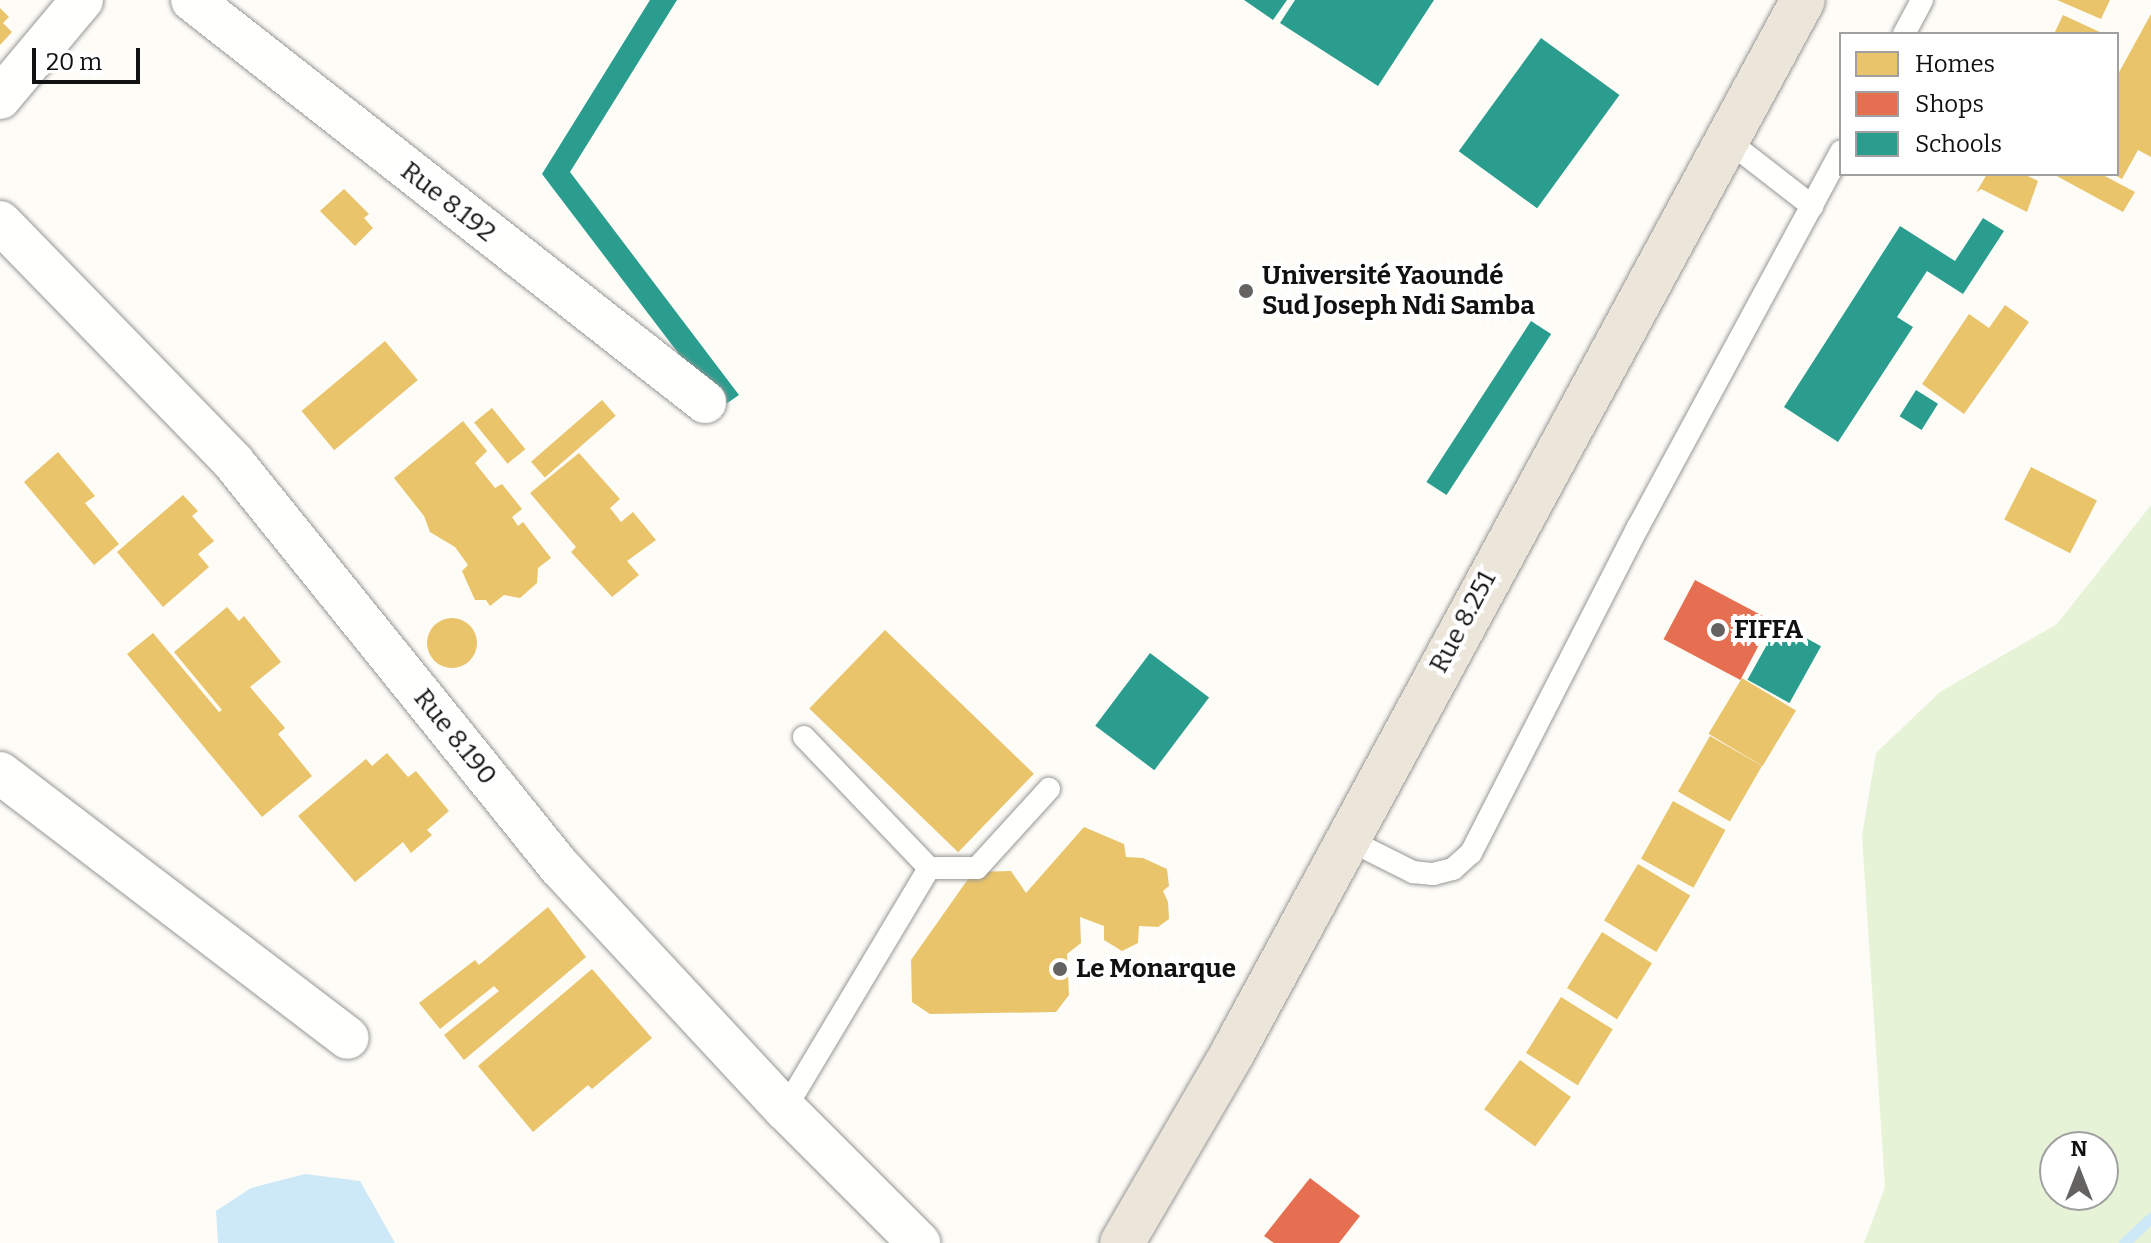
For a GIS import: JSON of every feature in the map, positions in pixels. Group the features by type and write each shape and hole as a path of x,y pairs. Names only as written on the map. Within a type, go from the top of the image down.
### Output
{"highway":[{"name":"Rue 8.251","path":"1122,1243 1233,1052 1803,0"}],"street":[{"path":"0,98 82,0"},
{"name":"Rue 8.192","path":"192,0 705,402"},
{"name":"Rue 8.190","path":"0,222 234,463 559,866 785,1109 919,1243"},
{"path":"0,773 348,1038"}],"lane":[{"path":"1905,32 1922,0"},
{"path":"1727,140 1812,206"},
{"path":"1347,839 1413,872 1433,874 1453,869 1471,853 1638,527 1839,155"},
{"path":"804,737 929,868 977,868 1049,789"},
{"path":"785,1109 929,868"}],"green space":[{"path":"2151,505 2151,1243 1864,1243 1885,1187 1862,836 1876,753 1940,692 2057,624"}],"water":[{"path":"305,1174 360,1181 395,1243 218,1243 216,1211 251,1188"}],"building: Homes":[{"path":"2057,0 2110,0 2101,19"},
{"path":"0,8 9,17 3,23 12,32 0,45"},
{"path":"2151,14 2151,157 2138,150 2122,179 2117,176 2119,72"},
{"path":"2063,15 2100,32 2055,32"},
{"path":"1986,176 2028,176 2038,181 2027,212 1981,189 1976,193"},
{"path":"2057,176 2105,176 2135,192 2123,212"},
{"path":"344,189 369,214 364,218 373,228 355,246 320,211"},
{"path":"2005,305 2029,322 1964,414 1922,384 1969,314 1989,328"},
{"path":"385,341 418,380 334,450 302,411"},
{"path":"602,400 616,416 545,478 531,462"},
{"path":"492,408 525,449 507,464 474,422"},
{"path":"463,421 487,451 475,463 495,488 502,484 522,509 512,517 518,526 523,522 551,558 538,568 537,583 520,598 504,595 490,606 486,600 475,600 462,571 468,565 455,547 430,532 424,516 394,478"},
{"path":"58,452 95,496 85,503 119,544 94,565 24,482"},
{"path":"579,453 620,499 610,508 621,522 633,512 656,540 627,561 639,575 612,597 571,552 576,547 530,493"},
{"path":"2031,467 2097,501 2070,553 2004,520"},
{"path":"183,495 198,511 192,516 214,541 198,554 209,567 163,607 117,552"},
{"path":"227,607 239,621 244,616 281,662 250,687 285,728 278,734 312,776 262,817 127,654 153,633 219,712 222,710 174,652"},
{"path":"452,618 469,626 477,643 469,660 452,668 435,660 427,643 435,626"},
{"path":"885,630 1034,774 958,852 809,708"},
{"path":"1742,678 1796,710 1763,766 1709,734"},
{"path":"1710,736 1762,766 1730,821 1678,791"},
{"path":"387,753 408,777 416,771 449,811 427,830 432,835 411,853 403,842 355,882 298,816 366,759 372,766"},
{"path":"1673,801 1725,830 1693,888 1641,859"},
{"path":"1084,827 1124,844 1126,857 1143,858 1167,869 1169,886 1163,891 1168,902 1169,919 1158,927 1139,926 1138,943 1122,951 1104,940 1104,926 1080,917 1081,943 1067,954 1069,995 1056,1012 930,1014 912,1002 911,960 973,872 1011,871 1026,893"},
{"path":"1638,864 1690,895 1656,952 1604,921"},
{"path":"548,907 586,957 464,1060 444,1035 499,991 494,986 440,1029 419,1003 475,960 479,965"},
{"path":"1602,932 1652,963 1617,1019 1567,988"},
{"path":"592,969 652,1038 592,1089 588,1085 533,1132 478,1066"},
{"path":"1561,997 1613,1029 1578,1085 1526,1053"},
{"path":"1520,1060 1571,1097 1535,1146 1484,1109"}],"building: Shops":[{"name":"FIFFA","path":"1695,580 1772,621 1740,680 1664,639"},
{"path":"1310,1178 1360,1216 1339,1243 1274,1243 1264,1236"}],"building: Schools":[{"path":"650,0 677,0 570,172 739,395 720,408 542,174"},
{"path":"1244,0 1287,0 1273,20"},
{"path":"1295,0 1434,0 1378,86 1280,23"},
{"path":"1541,38 1619,95 1537,208 1459,151"},
{"path":"1983,218 2004,231 1963,294 1927,271 1897,317 1913,327 1838,442 1784,407 1900,226 1955,261"},
{"path":"1531,321 1551,334 1447,495 1426,482"},
{"path":"1916,390 1938,404 1922,430 1900,416"},
{"path":"1779,623 1821,646 1789,703 1747,680"},
{"path":"1150,653 1209,698 1154,770 1095,726"}],"waterway":[{"path":"2124,1243 2151,1218"}],"place":[{"name":"Université Yaoundé Sud Joseph Ndi Samba","path":"1246,291"},
{"name":"FIFFA","path":"1718,630"},
{"name":"Le Monarque","path":"1060,969"}]}
